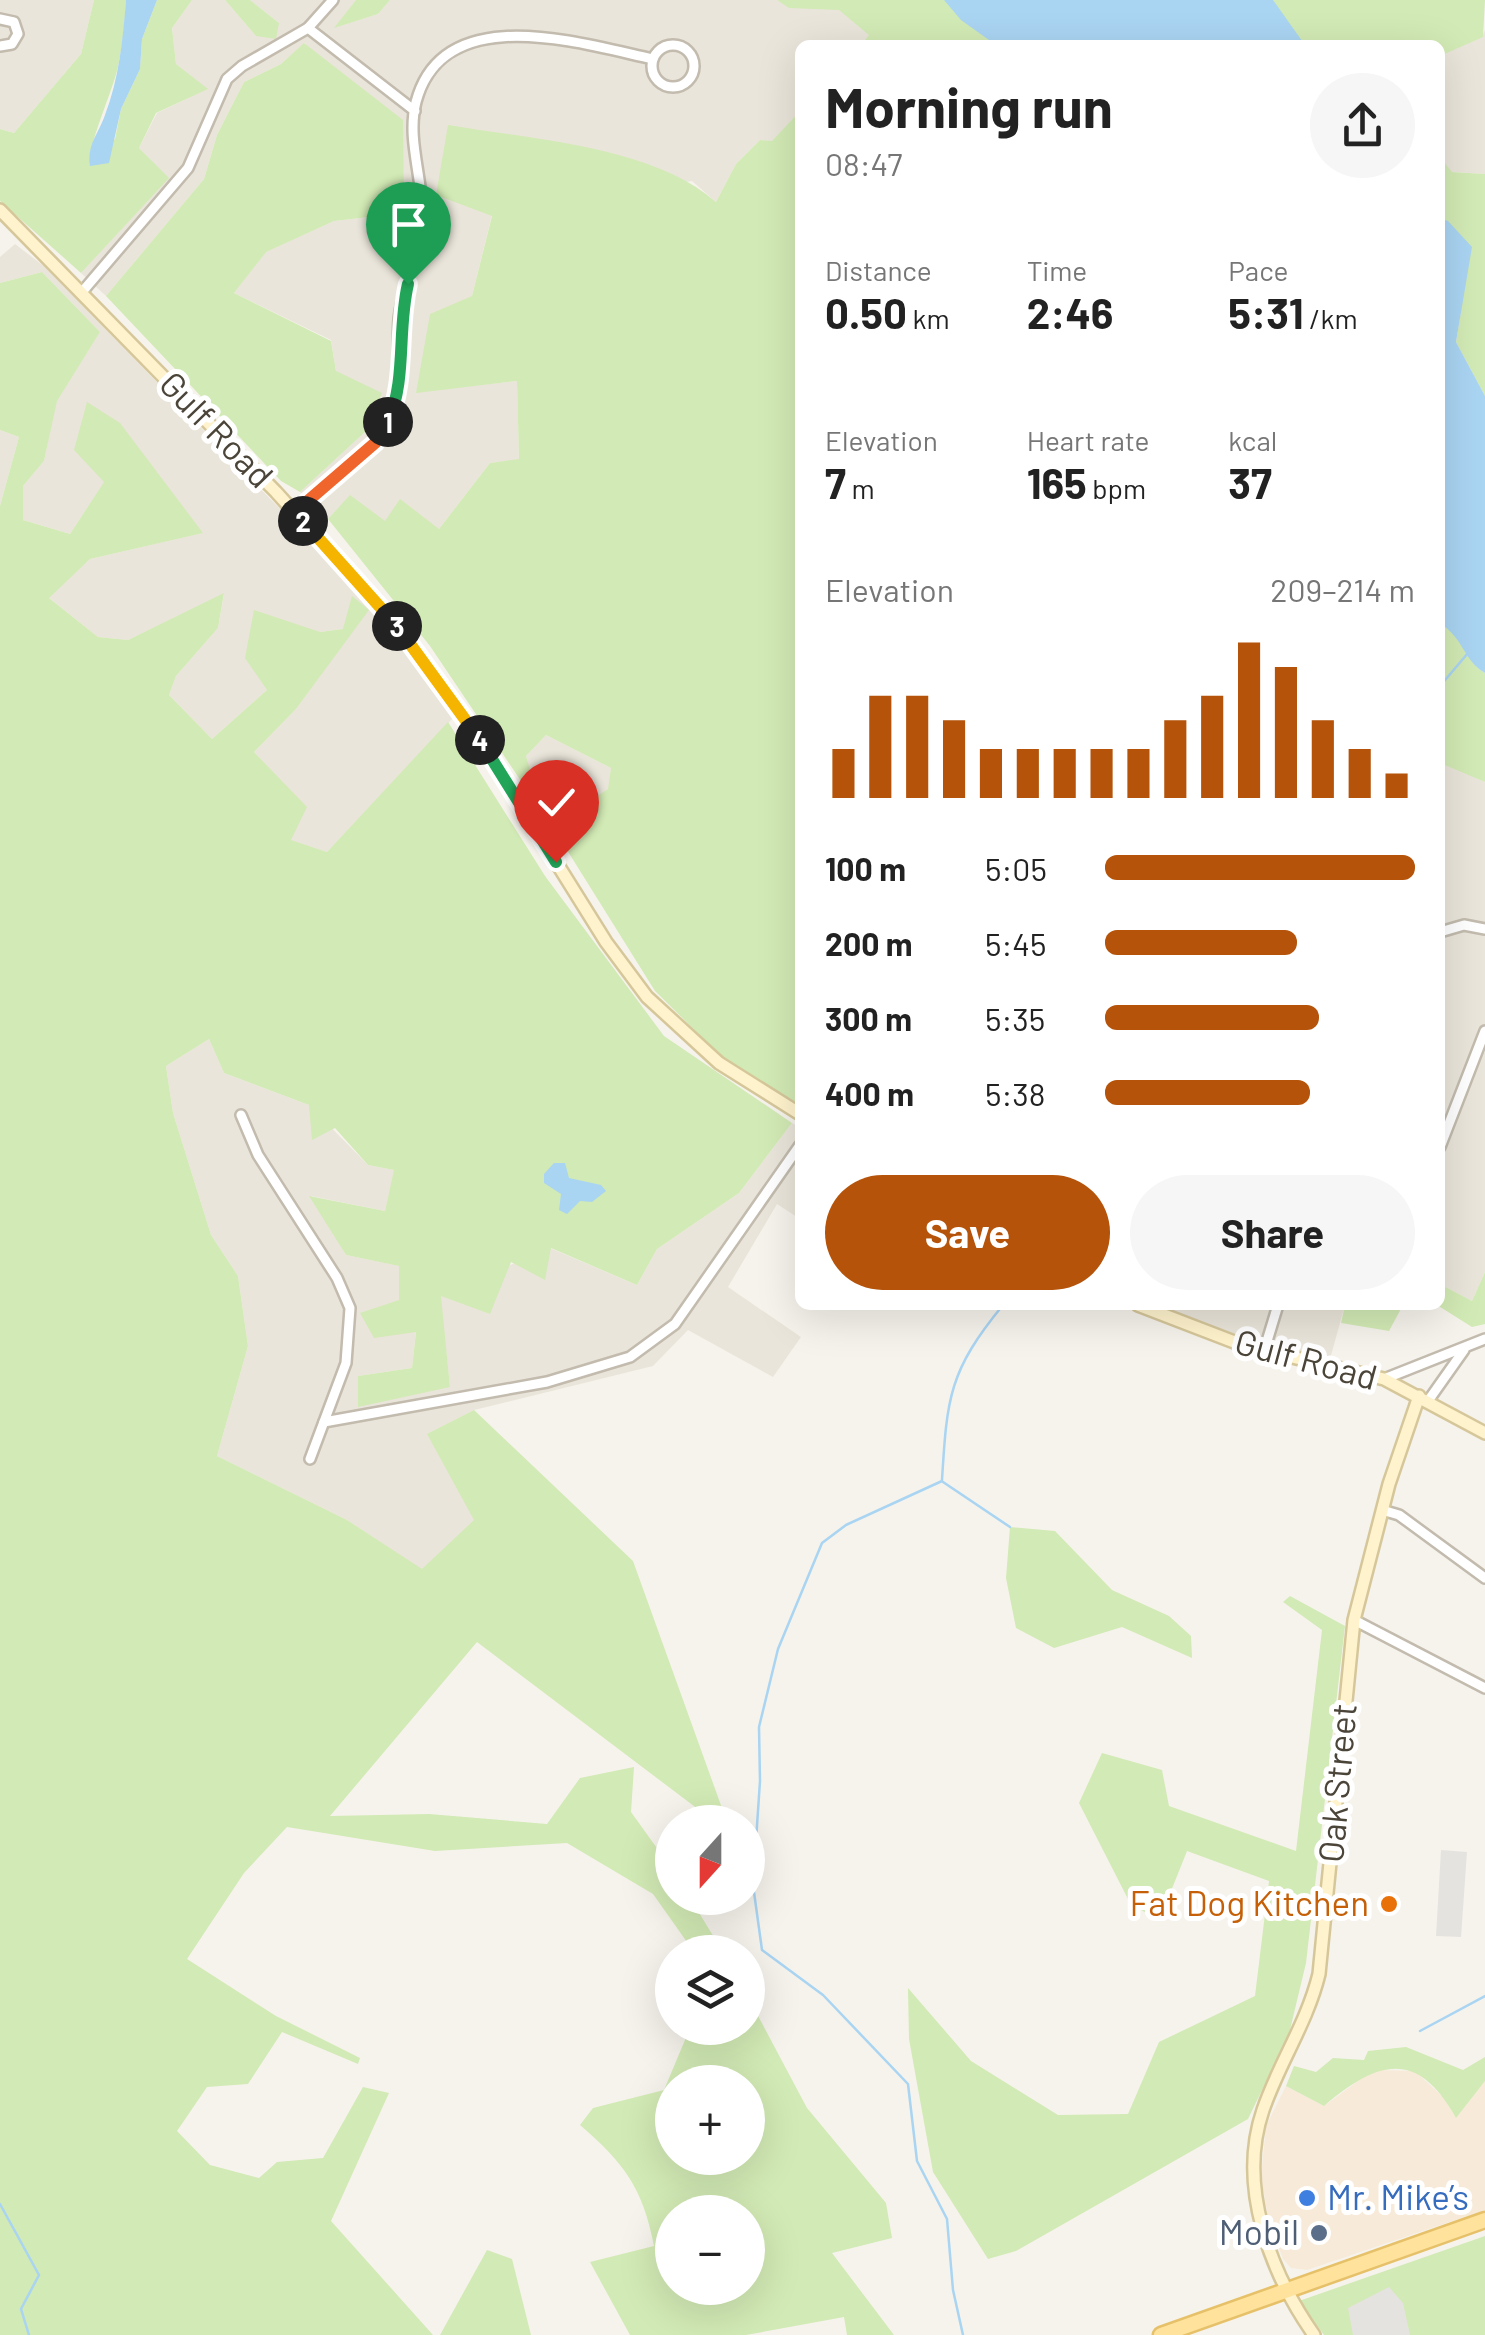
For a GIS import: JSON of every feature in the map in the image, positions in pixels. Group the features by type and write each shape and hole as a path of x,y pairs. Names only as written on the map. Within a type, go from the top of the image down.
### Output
{"main road":[{"path":"1161,2335 1485,2220"}],"street":[{"path":"82,292 188,168 227,79 242,66 308,28 333,0"},
{"path":"0,19 14,22 18,34 12,44 0,46"},
{"path":"308,28 415,111"},
{"path":"295,512 375,443 398,394 400,319 418,248 422,208 415,111 435,65 455,46 486,33 518,32 653,59"},
{"path":"662,48 683,48 692,58 693,73 679,86 666,86 653,72 653,59 662,48"},
{"name":"Gulf Road","path":"0,210 295,512 430,666 606,942 647,997 718,1063 795,1111"},
{"path":"1445,931 1464,925 1485,930"},
{"path":"1445,1135 1485,1031"},
{"path":"241,1115 258,1155 338,1278 350,1308 349,1352 310,1459"},
{"path":"324,1422 563,1379 639,1352 666,1332 689,1306 795,1153"},
{"name":"Gulf Road","path":"1149,1310 1185,1326 1264,1351 1384,1380 1485,1434"},
{"path":"1264,1351 1276,1310"},
{"path":"1384,1380 1485,1339"},
{"path":"1422,1397 1466,1347"},
{"name":"Oak Street","path":"1314,2335 1287,2290 1258,2208 1254,2147 1264,2107 1303,2023 1319,1974 1354,1620 1382,1510 1422,1397"},
{"path":"1382,1510 1411,1523 1485,1578"},
{"path":"1354,1620 1485,1688"}],"shaded area":[{"path":"0,0 94,0 81,54 14,133 0,129"},
{"path":"192,0 225,0 256,36 279,23 250,0 356,0 336,27 378,14 390,0 777,0 789,7 851,7 878,40 795,40 795,117 772,142 760,140 736,164 716,202 692,181 492,215 472,296 416,392 517,381 519,460 490,463 439,529 385,522 350,496 328,519 300,492 365,432 336,371 331,340 234,293 265,252 334,221 404,213 305,43 281,64 244,82 217,135 204,179 106,296 81,273 168,178 139,148 157,113 207,89 176,64 172,28"},
{"path":"1485,30 1485,174 1445,171 1445,49 1482,37"},
{"path":"15,244 45,267 352,583 407,650 454,717 327,852 290,840 306,807 254,752 296,709 368,610 343,629 320,632 267,690 212,739 169,695 176,676 218,628 224,594 128,640 98,637 48,597 90,559 202,533 105,481 70,534 23,520 23,486 44,461 56,401 100,332 42,272 0,283 0,257"},
{"path":"0,430 19,437 0,506"},
{"path":"546,735 611,768 609,789 552,826 521,781 531,776 526,756"},
{"path":"1445,763 1485,782 1485,1272 1472,1301 1445,1287"},
{"path":"209,1039 224,1073 309,1105 368,1165 395,1170 385,1211 311,1196 346,1255 400,1266 399,1300 416,1331 412,1368 358,1376 450,1387 440,1295 550,1248 637,1285 657,1249 739,1193 792,1123 795,1216 777,1204 728,1287 801,1337 773,1377 688,1330 653,1366 474,1410 428,1434 475,1520 422,1570 347,1520 217,1456 248,1346 238,1276 211,1235 173,1113 166,1066"},
{"path":"1169,1310 1344,1310 1330,1359 1210,1327"},
{"path":"1441,1850 1467,1852 1461,1937 1436,1936"},
{"path":"1373,2070 1415,2071 1445,2099 1456,2118 1485,2081 1485,2210 1307,2270 1291,2268 1283,2259 1269,2222 1261,2177 1266,2126 1286,2086 1324,2106"},
{"path":"1389,2287 1403,2303 1410,2335 1353,2335 1348,2308"}],"green space":[{"path":"94,0 126,0 119,62 93,145 91,166 115,139 121,109 140,69 142,39 157,0 192,0 172,28 176,64 208,89 156,113 139,148 169,178 81,273 0,201 0,129 14,133 81,54"},
{"path":"225,0 250,0 279,23 276,39 256,36"},
{"path":"356,0 390,0 378,14 334,28"},
{"path":"777,0 950,0 996,40 865,40 869,35 839,10 789,8"},
{"path":"1273,0 1485,0 1483,37 1445,54 1445,40 1293,40"},
{"path":"304,43 403,120 404,213 334,221 266,252 234,293 331,341 336,371 382,393 365,432 300,492 281,481 106,296 204,179 217,135 244,82 281,64"},
{"path":"795,116 795,1106 735,1070 655,991 552,826 608,789 611,768 546,735 526,756 532,776 521,781 430,646 328,519 350,495 385,521 400,499 439,529 490,463 519,459 517,381 416,393 430,314 472,296 492,216 436,195 448,125 625,157 690,183 716,202 736,164 760,140 772,141"},
{"path":"1445,163 1452,172 1485,174 1485,396 1456,342 1461,311 1445,252"},
{"path":"42,272 100,332 57,401 44,461 23,486 23,520 70,534 104,482 74,450 87,402 120,423 203,533 90,559 49,598 98,637 128,640 224,593 218,628 176,676 169,695 212,739 267,690 245,658 254,610 320,632 343,629 352,596 369,610 296,709 254,752 307,807 291,840 327,852 448,722 545,876 664,1036 792,1123 739,1193 657,1249 637,1285 551,1248 545,1280 511,1262 490,1314 441,1296 450,1387 358,1407 358,1376 412,1368 416,1332 374,1338 360,1313 399,1300 399,1266 346,1255 309,1196 385,1211 394,1170 368,1165 335,1128 312,1140 309,1105 224,1073 209,1039 166,1066 173,1113 211,1235 238,1276 248,1346 217,1456 347,1520 422,1569 474,1520 427,1434 474,1410 633,1561 721,1805 693,1805 477,1642 330,1816 429,1814 547,1824 580,1778 634,1767 631,1812 655,1845 655,1897 567,1843 435,1851 287,1827 244,1873 187,1959 276,2016 360,2058 358,2064 282,2032 248,2084 207,2087 177,2131 210,2165 259,2178 277,2162 323,2158 363,2087 389,2093 331,2221 433,2335 0,2335 0,506 19,437 0,430 0,283"},
{"path":"1445,626 1485,673 1485,782 1445,765"},
{"path":"1485,1272 1485,1324 1472,1327 1445,1310 1445,1287 1472,1301"},
{"path":"1344,1310 1400,1310 1389,1331 1341,1323"},
{"path":"1010,1527 1055,1531 1112,1590 1169,1616 1191,1636 1192,1658 1122,1627 1054,1648 1016,1628 1006,1578"},
{"path":"1290,1596 1345,1626 1306,1963 1289,2034 1248,2119 1016,2251 988,2259 933,2172 909,2039 908,1988 971,2061 1058,2115 1128,2114 1159,2042 1255,1996 1269,1881 1187,1851 1159,1921 1130,1903 1079,1803 1102,1753 1162,1770 1169,1806 1296,1851 1322,1630 1283,1602"},
{"path":"668,1915 700,1915 713,1935 682,1935"},
{"path":"765,2029 807,2108 886,2203 892,2238 832,2253 894,2335 847,2335 844,2317 746,2335 630,2335 590,2262 654,2246 644,2208 629,2178 580,2125 593,2108 655,2092 655,2175 765,2175 765,2065 674,2065 683,2045 765,2045"},
{"path":"1406,2047 1463,2070 1485,2057 1485,2081 1456,2118 1426,2080 1411,2072 1395,2069 1361,2079 1324,2106 1286,2086 1294,2066 1316,2072 1333,2058 1364,2060 1368,2051"},
{"path":"1485,2236 1485,2335 1324,2335 1299,2301"},
{"path":"487,2250 512,2259 531,2335 440,2335"}],"water":[{"path":"126,0 157,0 142,39 140,69 121,109 109,163 90,166 92,145 117,73"},
{"path":"944,0 1273,0 1301,40 989,40 961,20"},
{"path":"1445,220 1472,247 1456,342 1485,396 1485,673 1445,628"},
{"path":"554,1163 565,1163 569,1178 601,1185 606,1191 592,1202 580,1201 567,1214 559,1210 561,1194 544,1183 544,1174"}],"waterway":[{"path":"1445,680 1468,653"},
{"path":"942,1480 954,1386 971,1349 999,1310"},
{"path":"942,1481 846,1525 822,1543 778,1649 759,1727 760,1781 753,1885 762,1950 823,1995 908,2084 917,2161 947,2219 953,2290 963,2335"},
{"path":"943,1482 1010,1527"},
{"path":"1420,2031 1485,1996"},
{"path":"0,2204 39,2275 21,2309 29,2335"}],"place":[{"name":"Fat Dog Kitchen","path":"1389,1904"},
{"name":"Mr. Mike’s","path":"1307,2198"},
{"name":"Mobil","path":"1319,2233"}],"route":[{"path":"408,284 400,319 398,394 389,420 375,443 295,512 430,666 556,862"}]}
